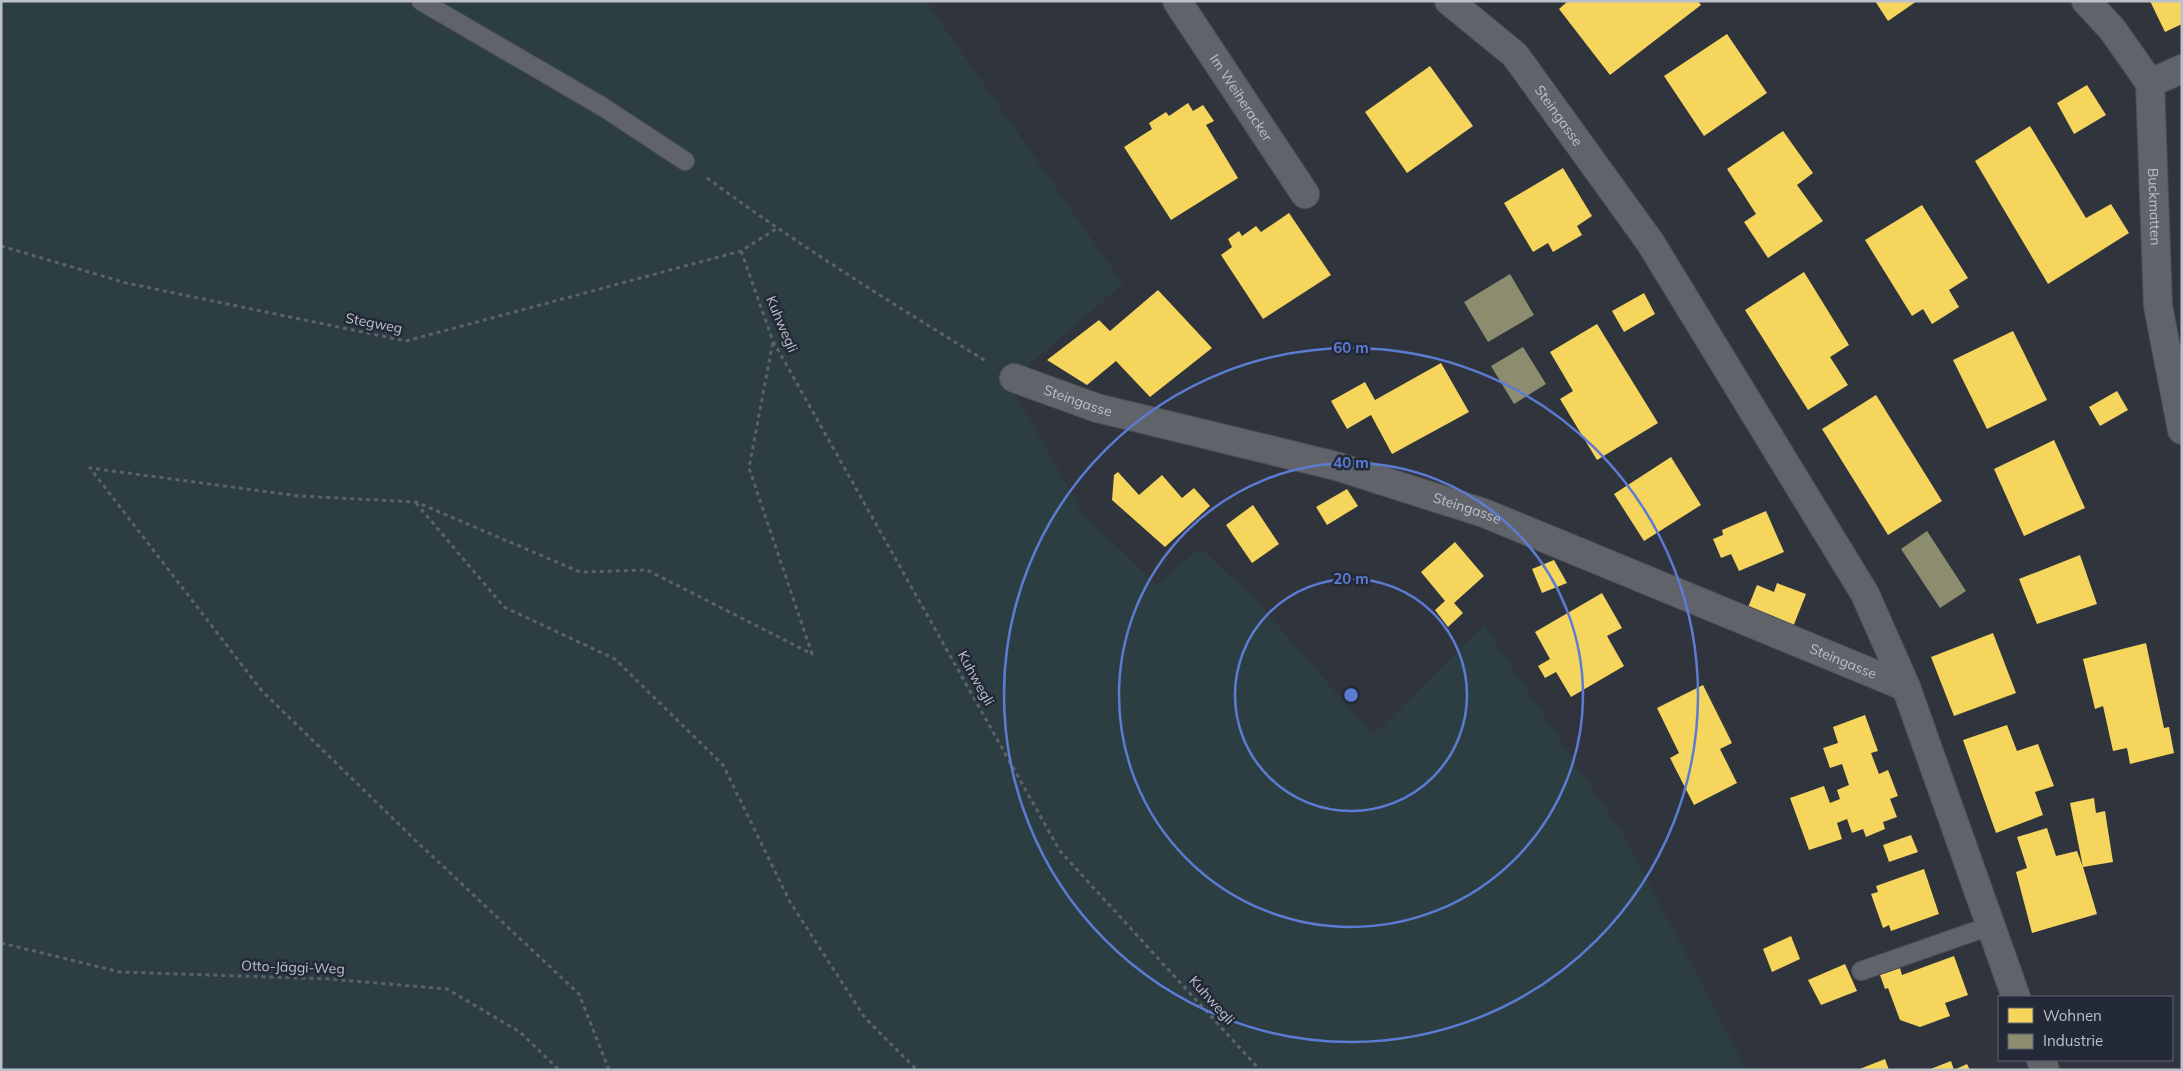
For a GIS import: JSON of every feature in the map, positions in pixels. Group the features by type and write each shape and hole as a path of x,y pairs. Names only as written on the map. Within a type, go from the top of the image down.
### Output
{"street":[{"name":"Im Weiheracker","path":"1177,1 1305,194"},
{"name":"Steingasse","path":"1449,1 1514,55 1650,242 1865,594 1906,687 2016,996"},
{"path":"2086,1 2112,29 2150,84 2182,69"},
{"name":"Buckmatten","path":"2150,84 2158,306 2182,430"},
{"name":"Steingasse","path":"1014,378 1096,408 1336,466 1484,513 1906,687"}],"lane":[{"path":"421,1 603,107 685,161"},
{"path":"1861,972 1990,926"}],"path":[{"path":"685,161 776,229 896,306 1014,378"},
{"name":"Stegweg","path":"1,246 126,283 406,341 741,251 776,229"},
{"name":"Kuhwegli","path":"741,251 773,341 1060,851 1260,1070"},
{"path":"609,1070 579,994 414,839 262,691 90,468 300,496 416,502 580,572 647,570 812,654 749,468 773,341"},
{"path":"416,502 504,607 615,659 723,765 790,902 865,1018 917,1070"},
{"name":"Otto-Jäggi-Weg","path":"1,943 120,972 330,979 447,989 520,1032 560,1070"}],"shaded area":[{"path":"1,1 926,1 1123,284 1009,382 1081,511 1156,585 1200,548 1251,595 1373,735 1484,625 1625,838 1747,1070 1,1070"}],"building: Wohnen":[{"path":"1568,1 1698,1 1701,5 1610,75 1559,9"},
{"path":"1875,1 1917,1 1888,21"},
{"path":"2150,1 2182,1 2182,24 2165,32"},
{"path":"1727,34 1767,93 1704,136 1664,76"},
{"path":"1430,66 1473,126 1407,173 1365,112"},
{"path":"2087,85 2106,115 2074,134 2057,103"},
{"path":"1188,103 1193,111 1203,105 1214,121 1206,125 1238,178 1171,220 1124,147 1152,129 1149,123 1166,112 1169,116"},
{"path":"2030,126 2086,218 2111,204 2129,233 2048,284 1975,161"},
{"path":"1783,131 1813,173 1797,185 1823,221 1768,258 1744,222 1756,214 1727,169"},
{"path":"1563,168 1592,216 1577,226 1582,235 1553,252 1548,243 1533,252 1504,203"},
{"path":"1922,205 1968,278 1949,290 1959,307 1932,324 1923,309 1912,316 1865,240"},
{"path":"1289,213 1331,275 1263,319 1221,255 1232,247 1228,239 1239,231 1242,236 1256,226 1261,232"},
{"path":"1804,272 1849,345 1830,357 1848,385 1808,410 1745,310"},
{"path":"1158,290 1212,348 1150,397 1116,361 1087,385 1047,360 1099,320 1110,331"},
{"path":"1644,293 1655,314 1624,332 1612,311"},
{"path":"1597,324 1658,423 1597,460 1560,399 1573,391 1550,352"},
{"path":"2013,331 2047,400 1987,429 1953,360"},
{"path":"1441,363 1469,412 1392,454 1371,415 1347,429 1331,401 1365,382 1375,400"},
{"path":"2117,391 2128,410 2100,426 2089,407"},
{"path":"1876,395 1942,501 1888,535 1822,429"},
{"path":"2054,440 2085,508 2024,536 1994,469"},
{"path":"1671,457 1701,505 1644,541 1614,494"},
{"path":"1118,472 1139,495 1162,475 1182,498 1194,488 1210,506 1165,547 1112,500 1114,475"},
{"path":"1347,489 1358,506 1327,525 1316,507"},
{"path":"1253,505 1279,544 1252,563 1226,525"},
{"path":"1766,511 1784,552 1739,571 1731,554 1721,558 1713,539 1723,535 1722,530"},
{"path":"1455,542 1484,576 1454,603 1463,613 1448,627 1435,610 1445,601 1421,572"},
{"path":"2080,555 2097,604 2037,624 2019,579"},
{"path":"1554,560 1567,583 1542,593 1532,569"},
{"path":"1777,583 1806,594 1793,627 1747,610 1757,585 1774,592"},
{"path":"1602,593 1622,628 1607,636 1624,666 1571,697 1556,672 1545,678 1538,666 1550,659 1535,632"},
{"path":"1993,633 2016,693 1954,716 1931,657"},
{"path":"2146,643 2164,728 2169,727 2174,753 2130,764 2127,748 2113,751 2103,706 2095,709 2083,659"},
{"path":"1703,685 1732,743 1720,749 1737,783 1694,805 1670,758 1679,753 1657,708"},
{"path":"1865,715 1878,751 1871,753 1879,774 1888,770 1898,796 1890,799 1897,817 1883,822 1885,829 1866,837 1863,829 1852,833 1847,819 1837,823 1842,839 1809,850 1790,798 1824,786 1830,803 1840,799 1837,790 1849,785 1842,764 1830,768 1823,748 1838,743 1833,727"},
{"path":"2007,725 2017,751 2038,744 2054,786 2035,792 2043,815 1996,833 1963,740"},
{"path":"2094,798 2096,813 2105,811 2113,862 2083,867 2070,803"},
{"path":"2047,828 2056,856 2077,851 2097,914 2032,933 2016,872 2027,868 2017,837"},
{"path":"1911,835 1918,852 1889,862 1883,845"},
{"path":"1924,869 1939,914 1891,931 1889,925 1883,928 1871,894 1878,892 1876,886"},
{"path":"1791,936 1800,959 1772,972 1763,949"},
{"path":"1954,956 1968,995 1945,1003 1950,1016 1920,1027 1900,1020 1888,988 1885,989 1880,975 1900,968 1902,975"},
{"path":"1845,964 1857,991 1821,1005 1808,980"},
{"path":"1885,1059 1889,1070 1857,1070"},
{"path":"1951,1061 1954,1070 1928,1070"},
{"path":"1967,1064 1970,1070 1954,1070"}],"building: Industrie":[{"path":"1510,274 1534,315 1488,342 1464,302"},
{"path":"1523,347 1546,384 1514,404 1491,366"},
{"path":"1927,531 1966,591 1940,608 1901,549"}]}
